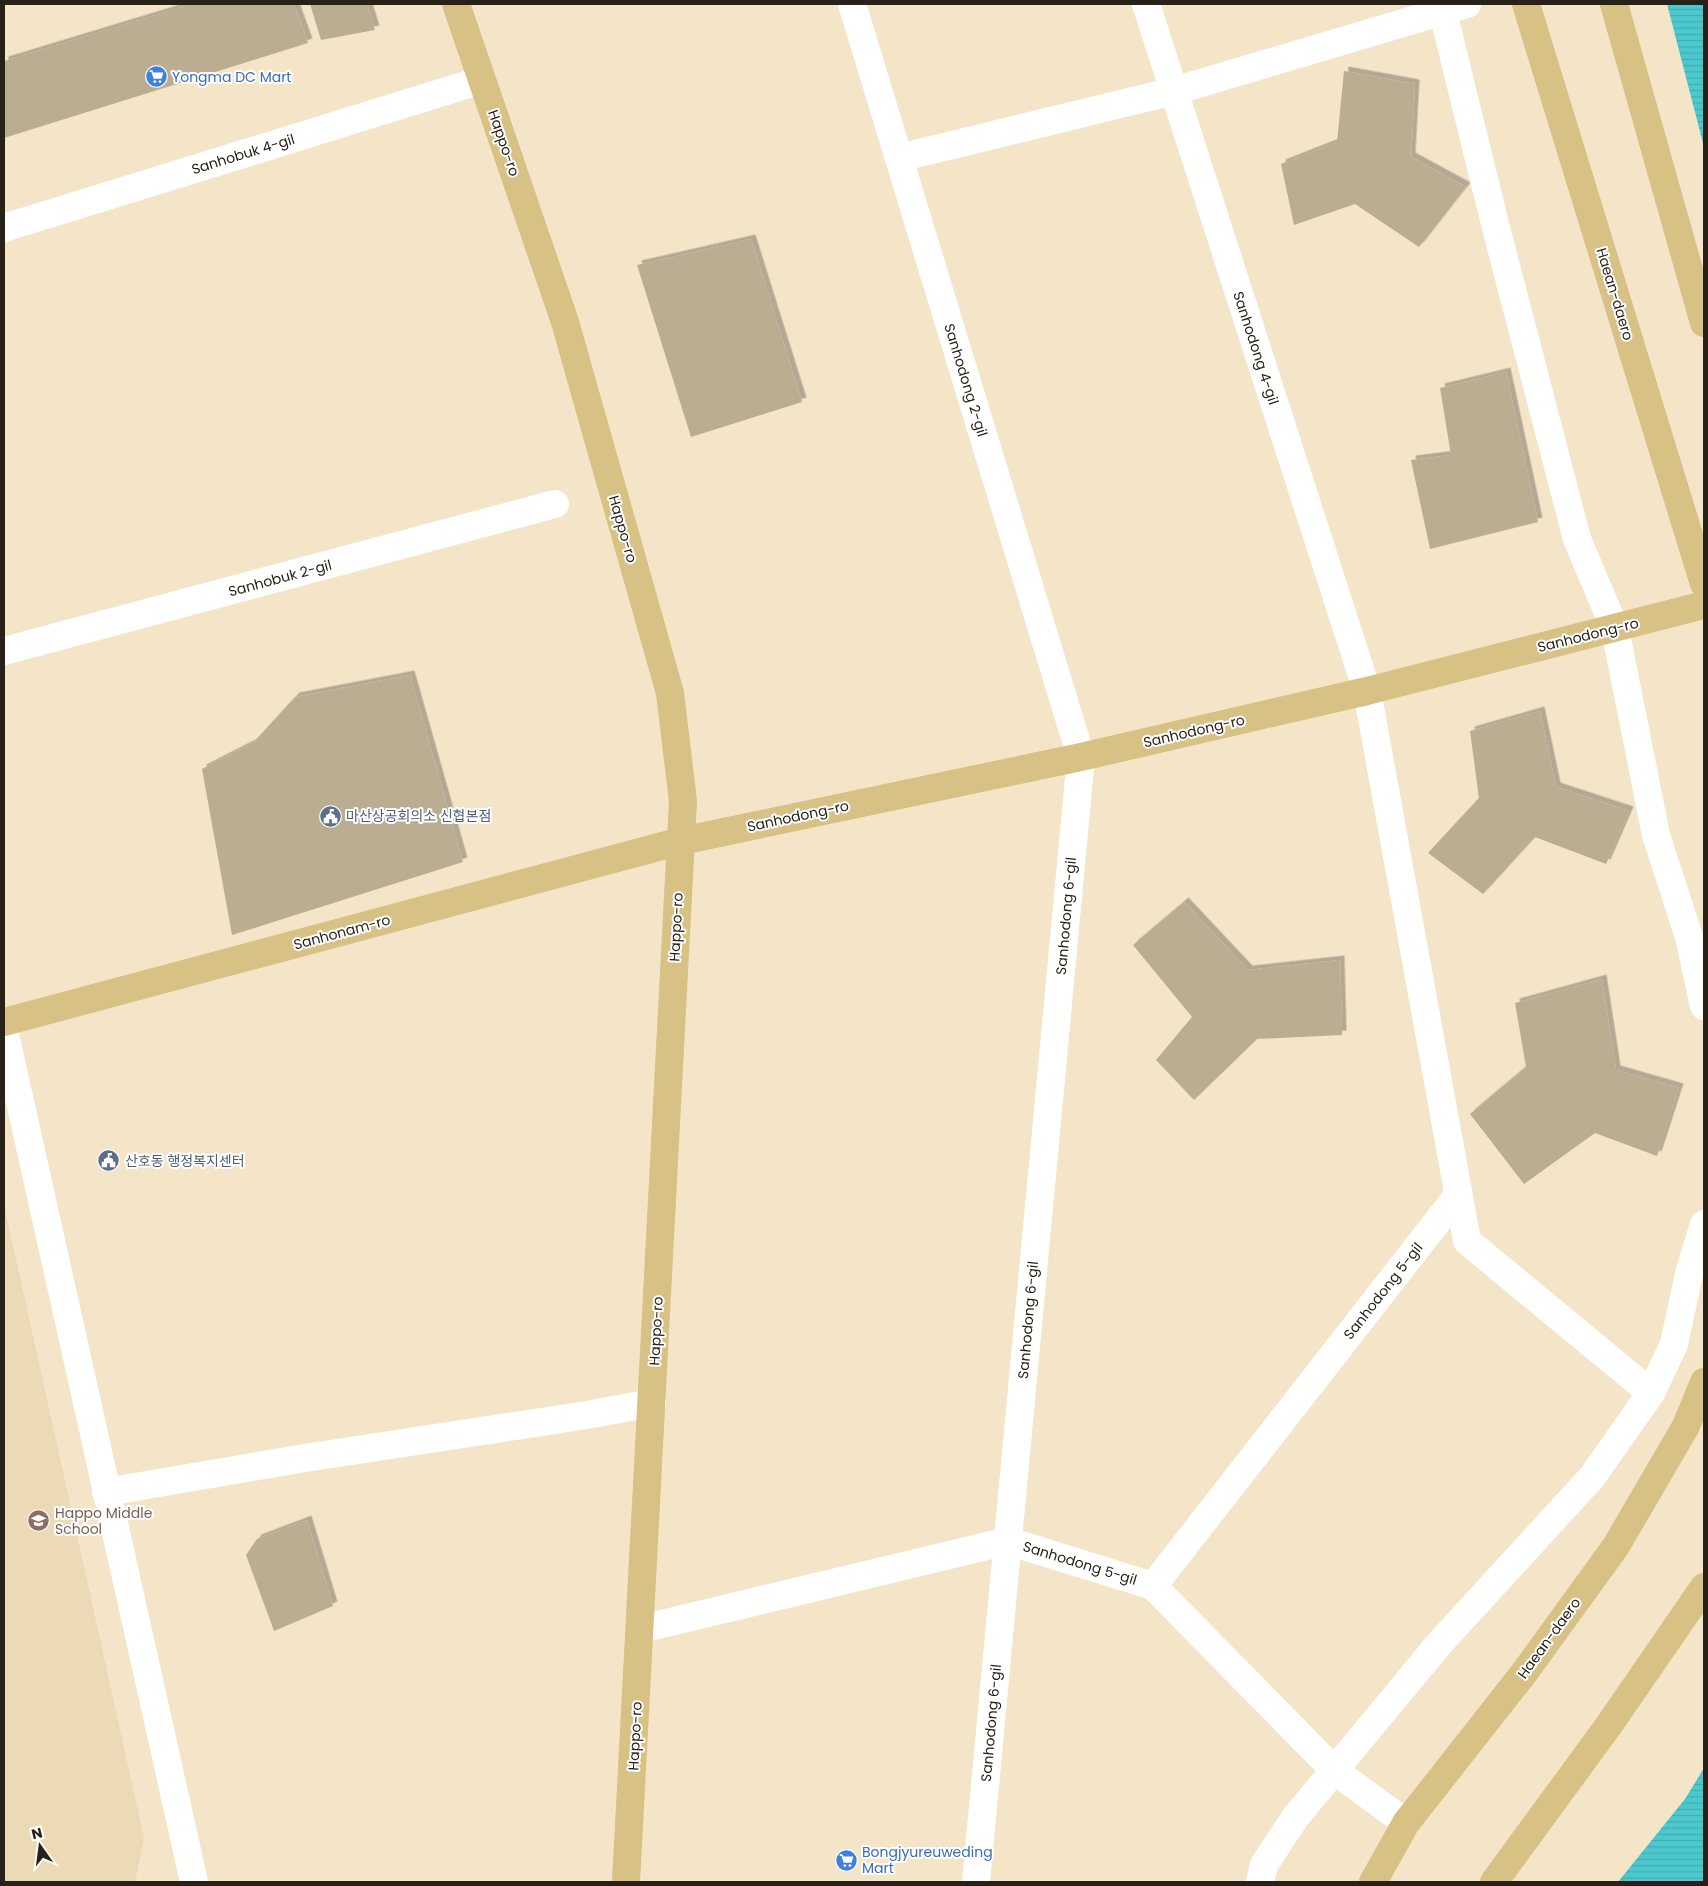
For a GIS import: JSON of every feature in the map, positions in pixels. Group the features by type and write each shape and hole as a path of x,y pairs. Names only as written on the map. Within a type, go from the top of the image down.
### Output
{"main road":[{"name":"Happo-ro","path":"456,4 566,322 670,692 683,801 641,1629 626,1882"},
{"name":"Haean-daero","path":"1526,4 1704,584"},
{"path":"1614,4 1704,323"},
{"name":"Sanhodong-ro","path":"681,841 1081,757 1366,691 1704,605"},
{"name":"Sanhonam-ro","path":"4,1022 681,841"},
{"name":"Haean-daero","path":"1373,1882 1406,1823 1524,1672 1616,1546 1686,1426 1704,1382"},
{"path":"1494,1882 1609,1726 1704,1587"}],"street":[{"name":"Sanhodong 2-gil","path":"852,4 1081,757"},
{"name":"Sanhodong 4-gil","path":"1146,4 1366,691 1467,1241 1651,1392"},
{"path":"899,158 1174,91 1450,6 1495,224 1577,539 1615,629 1656,835 1688,938 1704,1006"},
{"name":"Sanhobuk 4-gil","path":"4,228 482,80"},
{"name":"Sanhobuk 2-gil","path":"4,651 555,504"},
{"name":"Sanhodong 6-gil","path":"976,1882 1081,757"},
{"path":"4,1030 194,1882"},
{"name":"Sanhodong 5-gil","path":"641,1629 1008,1541 1153,1586 1458,1195"},
{"path":"1260,1882 1264,1866 1294,1819 1439,1644 1592,1477 1651,1392 1674,1344 1690,1270 1704,1224"},
{"path":"106,1492 305,1458 587,1415 652,1403"},
{"path":"1153,1586 1335,1771 1406,1823"}],"shaded area":[{"name":"Happo Middle School","path":"4,1205 144,1838 135,1882 4,1882"}],"water":[{"path":"1667,4 1704,4 1704,147"},
{"path":"1704,1768 1704,1882 1618,1882 1685,1799"}],"building":[{"path":"192,4 294,4 308,43 4,138 4,61"},
{"path":"310,4 367,4 375,30 321,40"},
{"path":"1344,71 1415,84 1411,157 1466,187 1419,247 1355,204 1294,225 1281,164 1337,142"},
{"path":"751,239 802,402 691,437 637,265"},
{"path":"1506,372 1538,522 1430,549 1411,460 1451,455 1440,388"},
{"name":"마산상공회의소 신협본점","path":"410,675 463,862 232,935 202,769 253,743 295,697"},
{"path":"1540,711 1556,787 1629,811 1606,864 1535,837 1483,894 1428,853 1479,798 1470,731"},
{"path":"1184,902 1248,970 1340,960 1342,1035 1257,1039 1194,1100 1156,1060 1192,1017 1133,945"},
{"path":"1602,979 1616,1070 1679,1088 1657,1156 1595,1133 1524,1184 1470,1114 1526,1067 1515,1003"},
{"path":"307,1520 333,1606 274,1631 246,1555 257,1539"}],"place":[{"name":"Yongma DC Mart","path":"156,77"},
{"name":"마산상공회의소 신협본점","path":"330,816"},
{"name":"산호동 행정복지센터","path":"109,1161"},
{"name":"Happo Middle School","path":"39,1521"},
{"name":"Bongjyureuweding Mart","path":"846,1860"}]}
